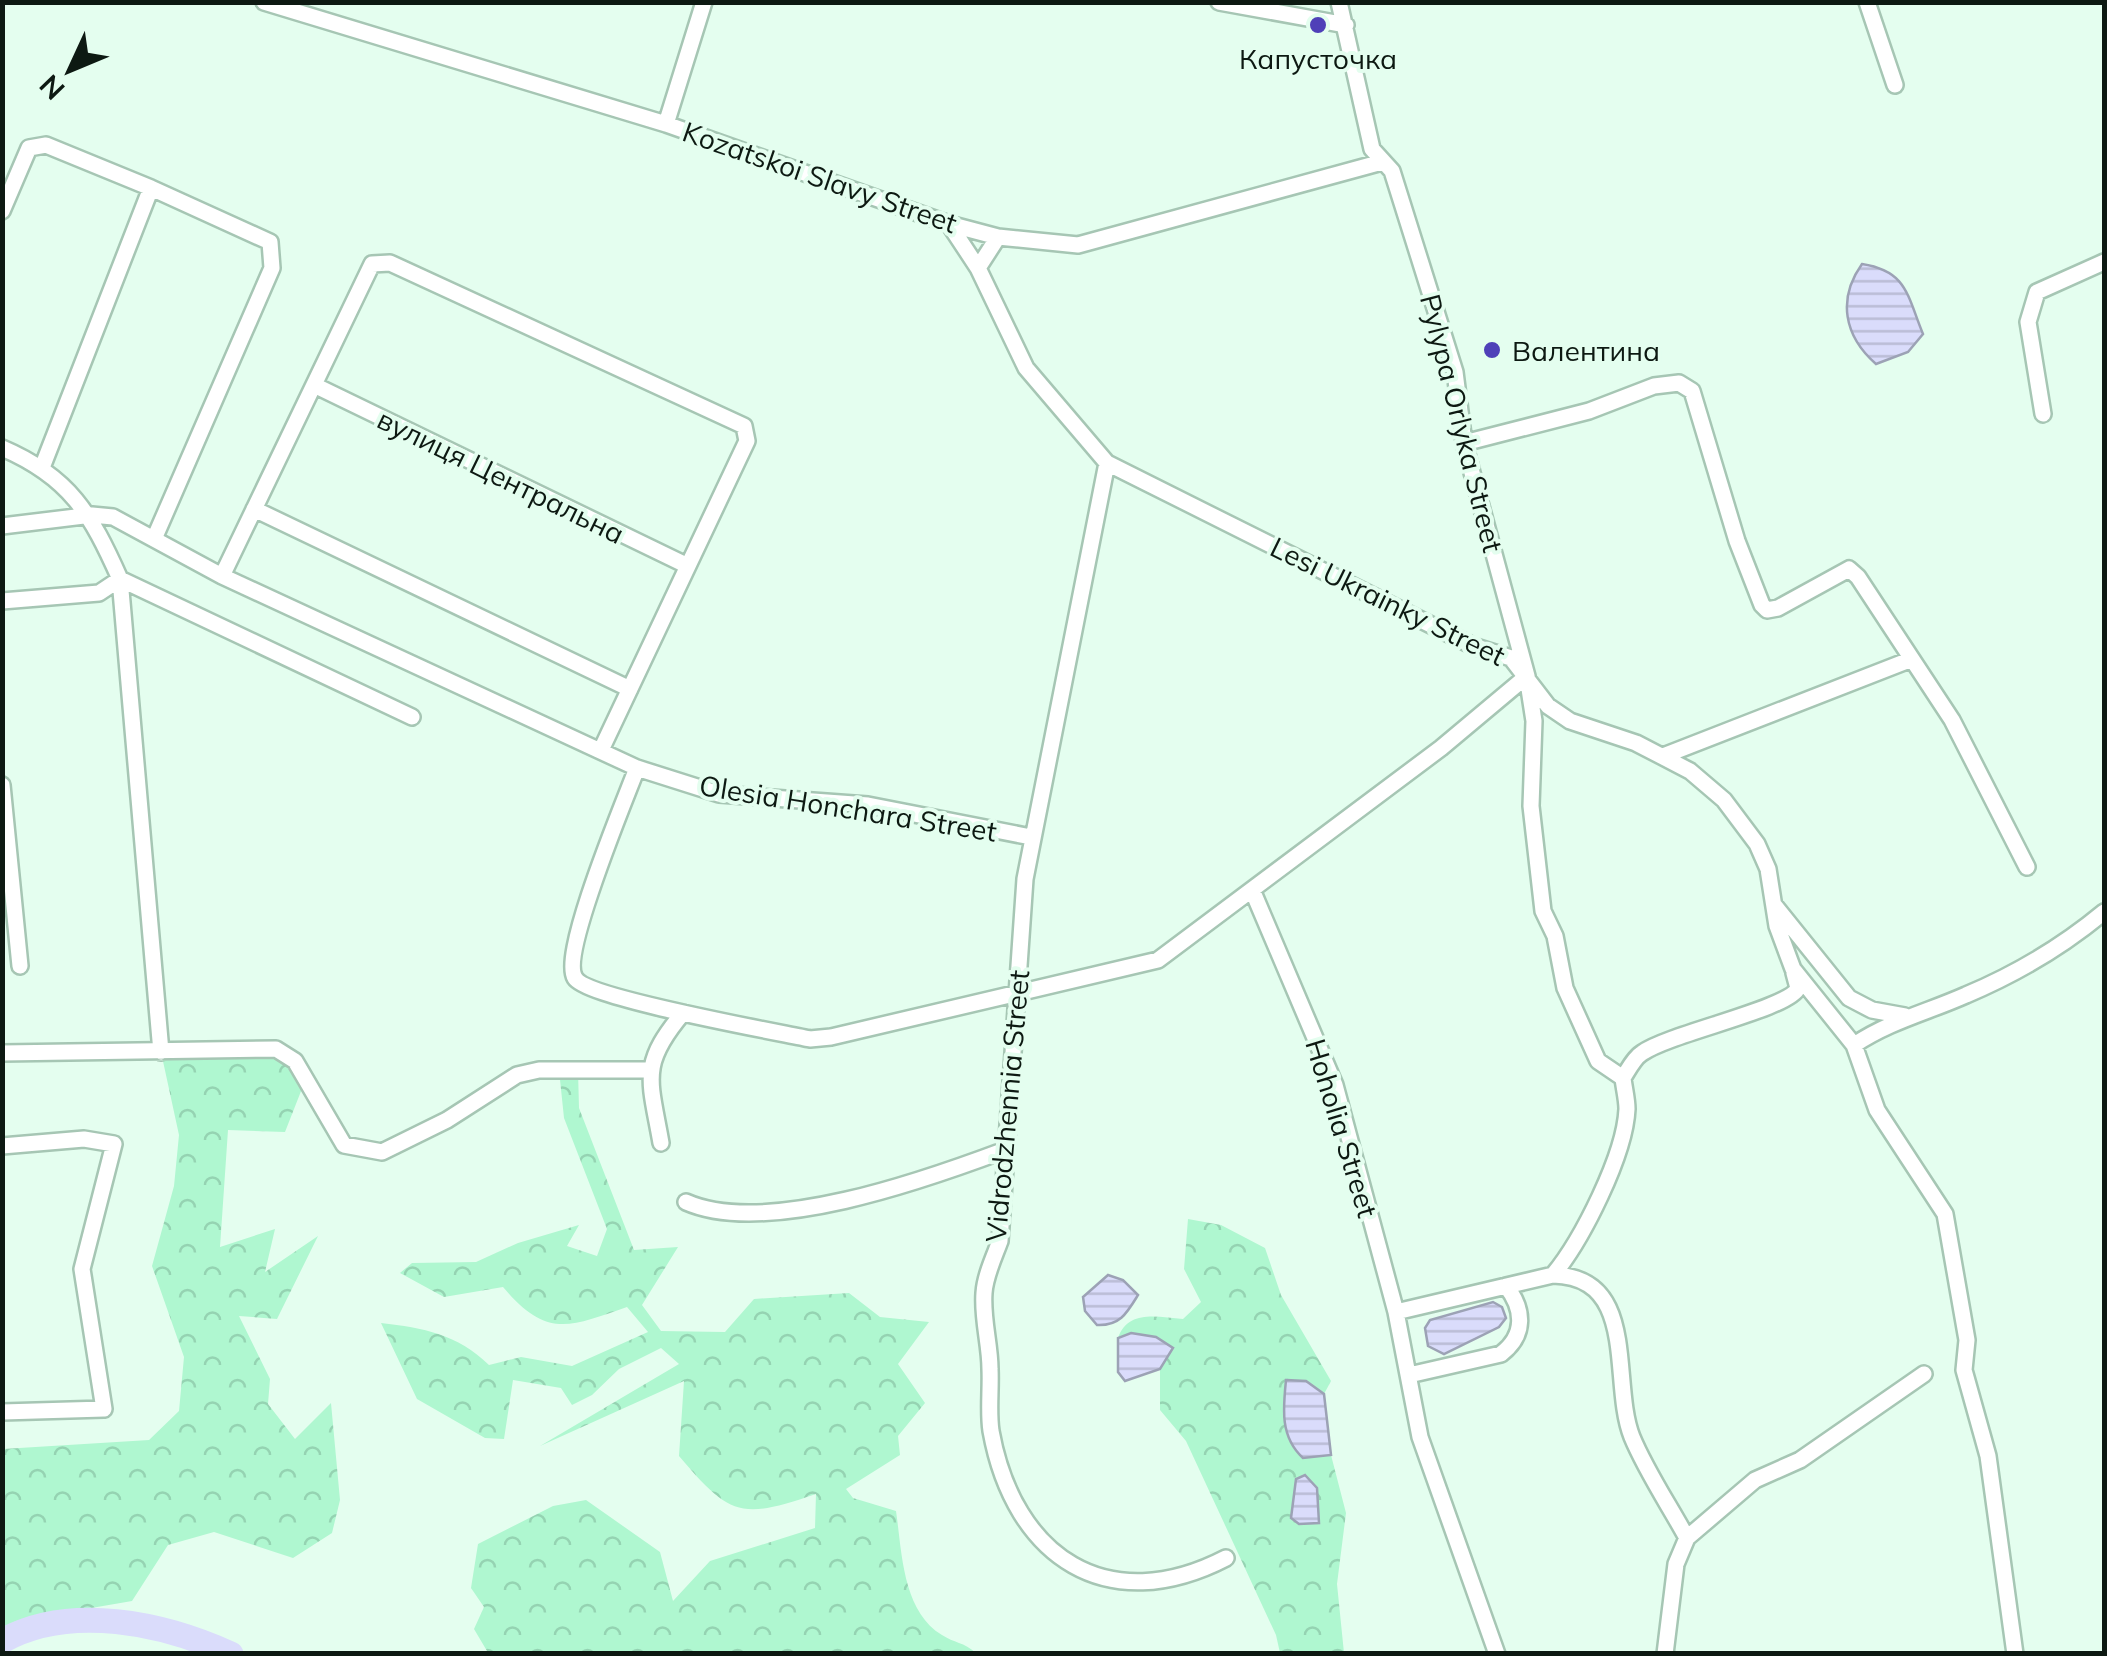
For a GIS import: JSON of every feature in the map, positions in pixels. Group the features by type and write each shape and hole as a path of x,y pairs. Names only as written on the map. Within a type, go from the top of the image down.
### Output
{"street":[{"name":"Kozatskoi Slavy Street","path":"264,2 666,124 949,224 998,236 1078,245 1382,162"},
{"path":"666,124 704,2"},
{"path":"1218,2 1346,25"},
{"name":"Pylypa Orlyka Street","path":"1340,2 1372,150 1392,172 1455,372 1464,443 1527,676 1534,720 1532,806 1543,911 1555,936 1565,988 1598,1061 1622,1078"},
{"path":"1867,2 1895,86"},
{"path":"2,211 29,148 46,144 270,242 272,268 154,540"},
{"path":"43,466 152,188"},
{"name":"Lesi Ukrainky Street","path":"949,224 978,268 1026,368 1108,463 1472,646 1511,658 1548,706 1570,721 1662,756 1690,771 1743,824 1768,869 1774,904 1794,969 1854,1045 1877,1110 1944,1214 1967,1340 1964,1370 1988,1456 2016,1654"},
{"path":"978,268 998,236"},
{"path":"222,576 372,264 390,262 744,426 747,440 630,690 606,752"},
{"path":"2042,414 2028,322 2037,292 2104,262"},
{"path":"1464,443 1589,410 1654,386 1678,382 1692,391 1737,541 1762,605 1767,610 1778,608 1849,570 1952,720 2027,867"},
{"name":"вулиця Центральна","path":"314,385 688,566"},
{"path":"2,448 43,466 92,515 120,579 161,1052"},
{"name":"Vidrodzhennia Street","path":"1108,463 1031,837 1020,922 1020,992 1000,1242 984,1289 991,1430 1022,1516 1049,1552 1102,1576 1158,1581 1188,1578 1226,1558"},
{"path":"254,509 630,690"},
{"path":"2,526 92,515"},
{"name":"Olesia Honchara Street","path":"92,515 113,518 222,576 636,768 720,794 868,805 1031,837"},
{"path":"2,601 99,593 120,579"},
{"path":"120,579 412,717"},
{"path":"1662,756 1912,659"},
{"path":"636,768 581,922 572,968 574,977 588,987 683,1013 810,1039 848,1034 1158,960 1253,892 1527,676"},
{"path":"2,784 20,966"},
{"name":"Hoholia Street","path":"1253,892 1334,1085 1396,1312 1420,1436 1497,1654"},
{"path":"1774,904 1849,998 1872,1010 1909,1016"},
{"path":"1854,1045 1883,1025 1967,995 2065,944 2104,912"},
{"path":"1552,1275 1569,1256 1614,1158 1627,1110 1622,1078 1640,1054 1719,1021 1788,1001 1798,988 1794,969"},
{"path":"661,1143 648,1070 668,1030 683,1013"},
{"path":"2,1054 276,1050 295,1061 344,1145 382,1152 447,1120 518,1075 539,1070 648,1070"},
{"path":"2,1146 84,1140 114,1144 82,1269 104,1409 2,1412"},
{"path":"686,1202 727,1215 784,1212 1005,1150"},
{"path":"1396,1312 1552,1275 1573,1275 1591,1285 1605,1303 1616,1330 1630,1434 1688,1538"},
{"path":"1409,1375 1501,1354 1512,1346 1520,1318 1518,1301 1506,1286"},
{"path":"1665,1654 1676,1564 1688,1538 1755,1480 1800,1460 1924,1374"}],"green space":[{"path":"276,1049 305,1081 285,1132 228,1130 220,1247 275,1229 265,1272 318,1236 277,1319 239,1316 270,1379 268,1404 295,1439 331,1403 340,1500 332,1533 293,1558 214,1532 168,1545 132,1601 16,1621 3,1628 3,1449 149,1440 179,1411 184,1357 152,1266 174,1186 179,1135 161,1052"},
{"path":"559,1070 578,1070 579,1108 634,1250 678,1247 642,1305 661,1331 725,1332 754,1299 849,1293 880,1317 929,1322 898,1364 925,1403 898,1436 900,1455 846,1489 853,1498 896,1511 906,1579 919,1611 942,1635 976,1653 487,1651 474,1629 484,1607 471,1588 478,1544 553,1506 586,1500 660,1552 673,1601 710,1561 815,1528 816,1494 770,1507 738,1507 711,1491 696,1476 679,1456 684,1381 540,1446 679,1364 661,1348 619,1369 592,1395 572,1405 561,1388 513,1380 504,1439 485,1438 417,1399 381,1323 452,1339 489,1365 521,1357 572,1366 648,1332 627,1307 589,1320 560,1324 533,1315 503,1287 444,1297 400,1273 412,1263 476,1262 518,1243 579,1225 567,1246 597,1256 607,1229 564,1118"},
{"path":"1188,1219 1221,1225 1265,1248 1281,1295 1331,1381 1324,1394 1306,1381 1303,1458 1331,1455 1346,1513 1337,1584 1344,1653 1280,1653 1276,1635 1186,1441 1160,1410 1160,1369 1173,1348 1131,1333 1118,1338 1136,1319 1183,1319 1201,1302 1184,1269"}],"water":[{"path":"1862,264 1877,267 1897,279 1909,297 1923,334 1908,352 1876,364 1857,341 1848,317 1849,290"},
{"path":"1108,1275 1123,1280 1138,1295 1117,1321 1097,1325 1085,1311 1083,1297"},
{"path":"1493,1302 1502,1307 1506,1318 1499,1327 1444,1354 1428,1346 1425,1328 1430,1320"},
{"path":"1131,1333 1156,1337 1173,1348 1160,1369 1125,1381 1118,1372 1118,1338"},
{"path":"1286,1380 1306,1381 1324,1394 1331,1455 1303,1458 1290,1441 1284,1412"},
{"path":"1305,1475 1317,1488 1319,1523 1299,1524 1291,1518 1296,1479"}],"waterway":[{"path":"2,1641 29,1629 86,1620 147,1626 231,1654"}],"place":[{"name":"Капусточка","path":"1318,25"},
{"name":"Валентина","path":"1492,350"}]}
